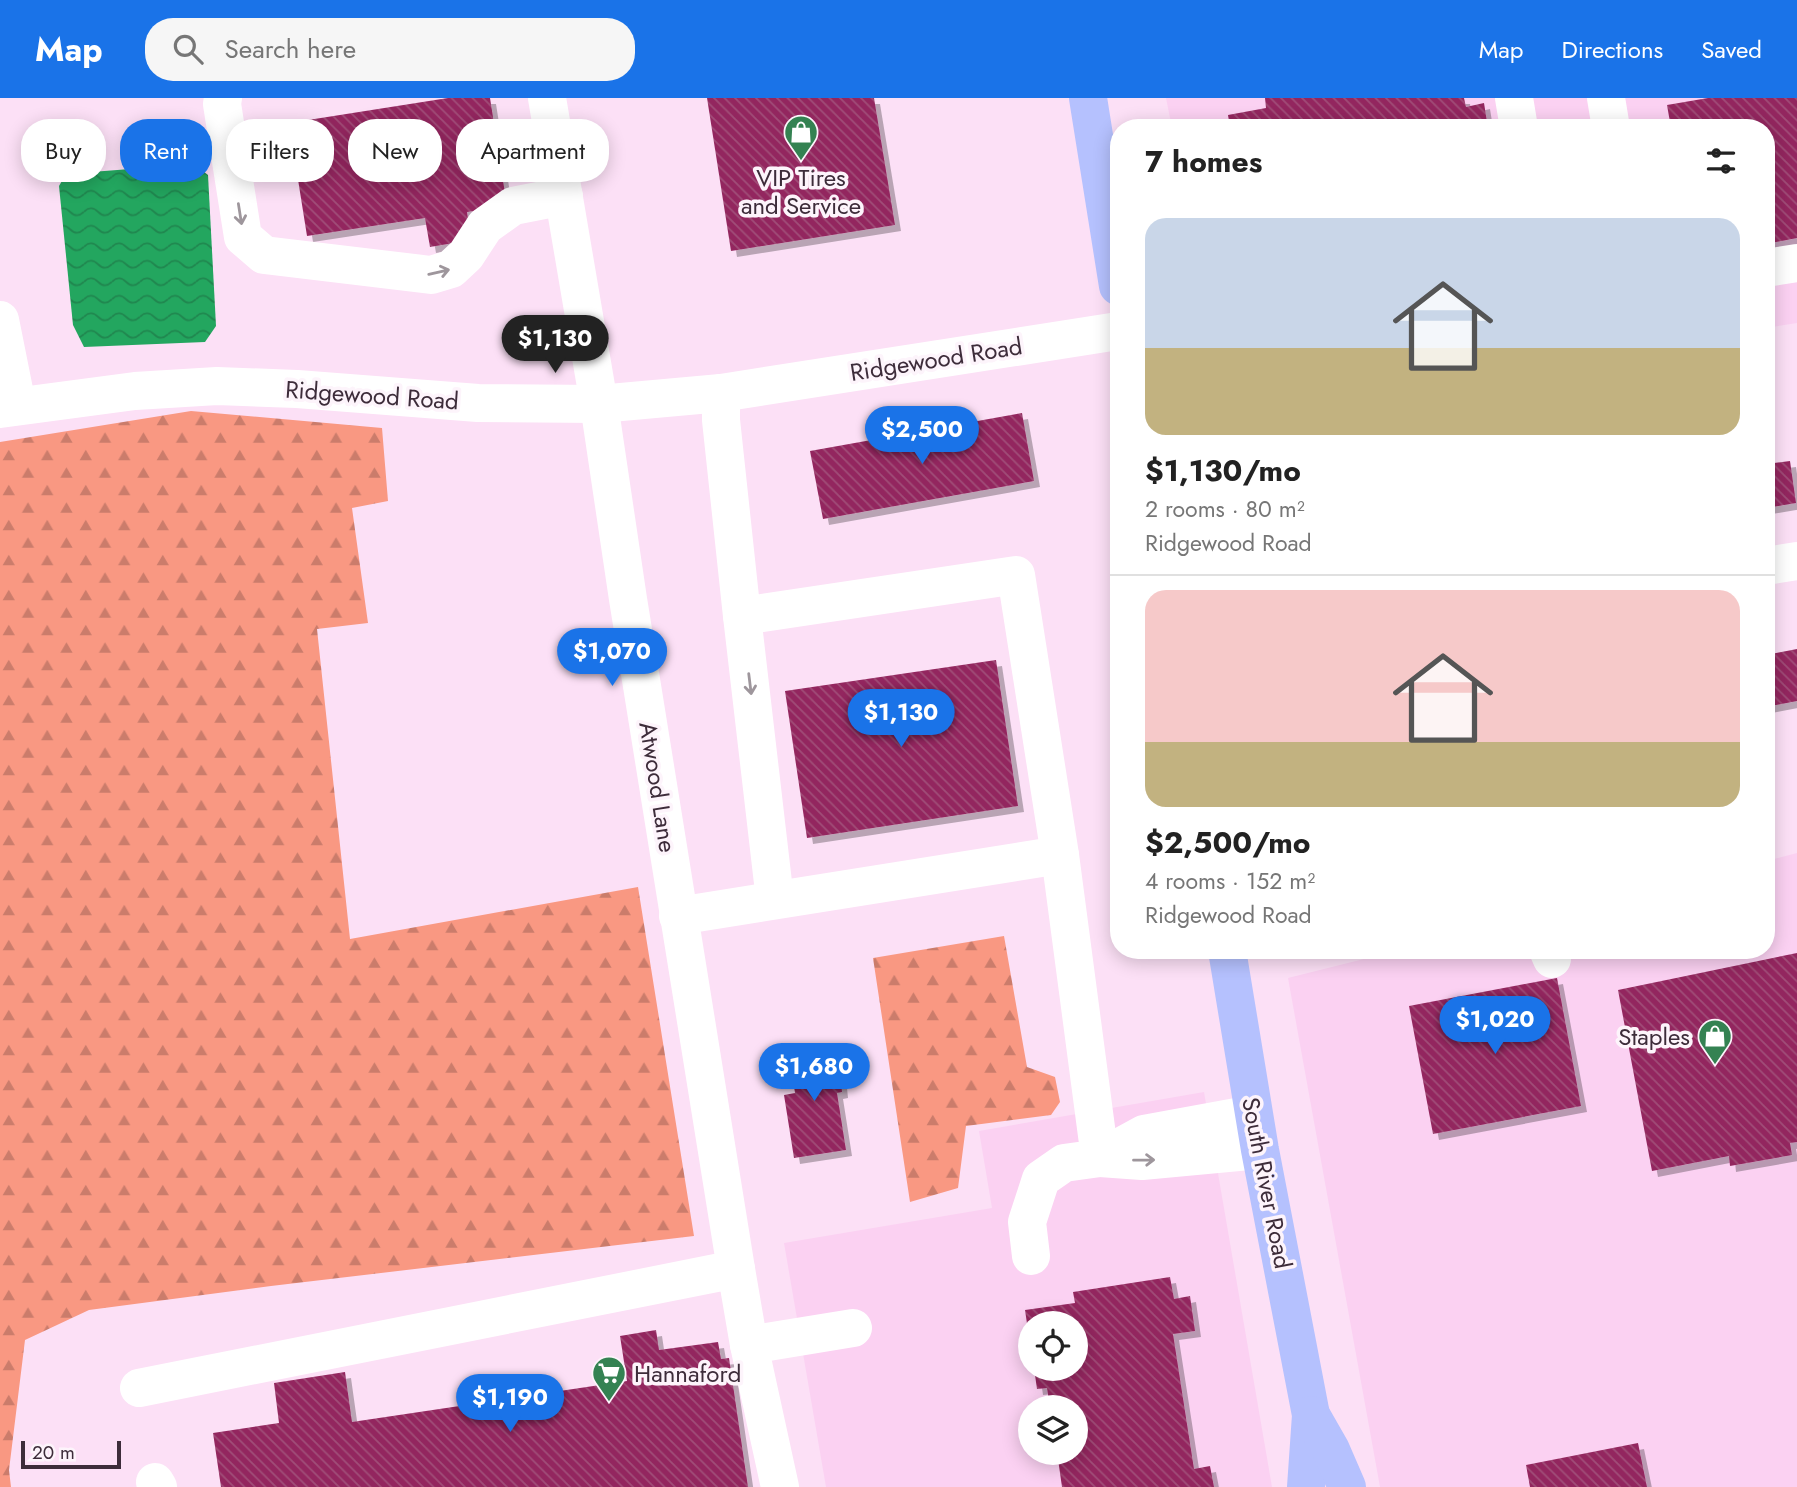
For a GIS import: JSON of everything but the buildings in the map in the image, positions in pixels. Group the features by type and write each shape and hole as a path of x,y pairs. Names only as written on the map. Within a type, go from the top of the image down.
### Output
{"main road":[{"path":"1088,98 1110,236"},
{"name":"South River Road","path":"1228,959 1257,1132 1311,1415 1306,1487"},
{"name":"South River Road","path":"1311,1415 1331,1450 1347,1487"}],"street":[{"path":"223,98 243,237 264,255 431,275 451,269 466,255 485,226 513,206 564,196"},
{"name":"Atwood Lane","path":"547,98 599,404 736,1269 779,1487"},
{"path":"1514,98 1518,119"},
{"path":"1606,98 1610,119"},
{"path":"1775,267 1797,263"},
{"path":"0,320 9,407"},
{"name":"Ridgewood Road","path":"9,407 135,391 217,386 298,388 478,403 599,404 721,393 1110,332"},
{"path":"721,393 720,420 775,900"},
{"path":"1775,565 1797,561"},
{"path":"742,616 1016,575 1060,855 1100,1158"},
{"path":"678,916 1060,855"},
{"path":"1031,1256 1027,1222 1041,1179 1064,1163 1100,1158 1142,1161 1257,1132"},
{"path":"139,1388 736,1269"},
{"path":"749,1345 853,1328"}],"shaded area":[{"path":"1166,98 1797,98 1797,323 1775,327 1775,119 1170,119"},
{"path":"1797,853 1797,1487 1380,1487 1288,978 1364,959 1775,959 1775,859"},
{"path":"1204,1092 1272,1487 826,1487 784,1243 992,1208 979,1131"}],"green space":[{"path":"191,411 382,428 388,501 352,508 368,623 317,629 350,939 638,887 694,1236 89,1310 25,1340 9,1470 11,1487 0,1487 0,442"},
{"path":"1004,936 1027,1067 1055,1077 1060,1102 1051,1115 966,1126 958,1188 910,1202 873,958"}],"water":[{"path":"120,170 120,182 208,182 216,326 205,342 84,347 73,325 59,186 61,182 106,182 106,171"}],"place":[{"name":"VIP Tires and Service","path":"801,162"},
{"name":"Staples","path":"1715,1066"},
{"name":"Hannaford","path":"609,1403"}]}
